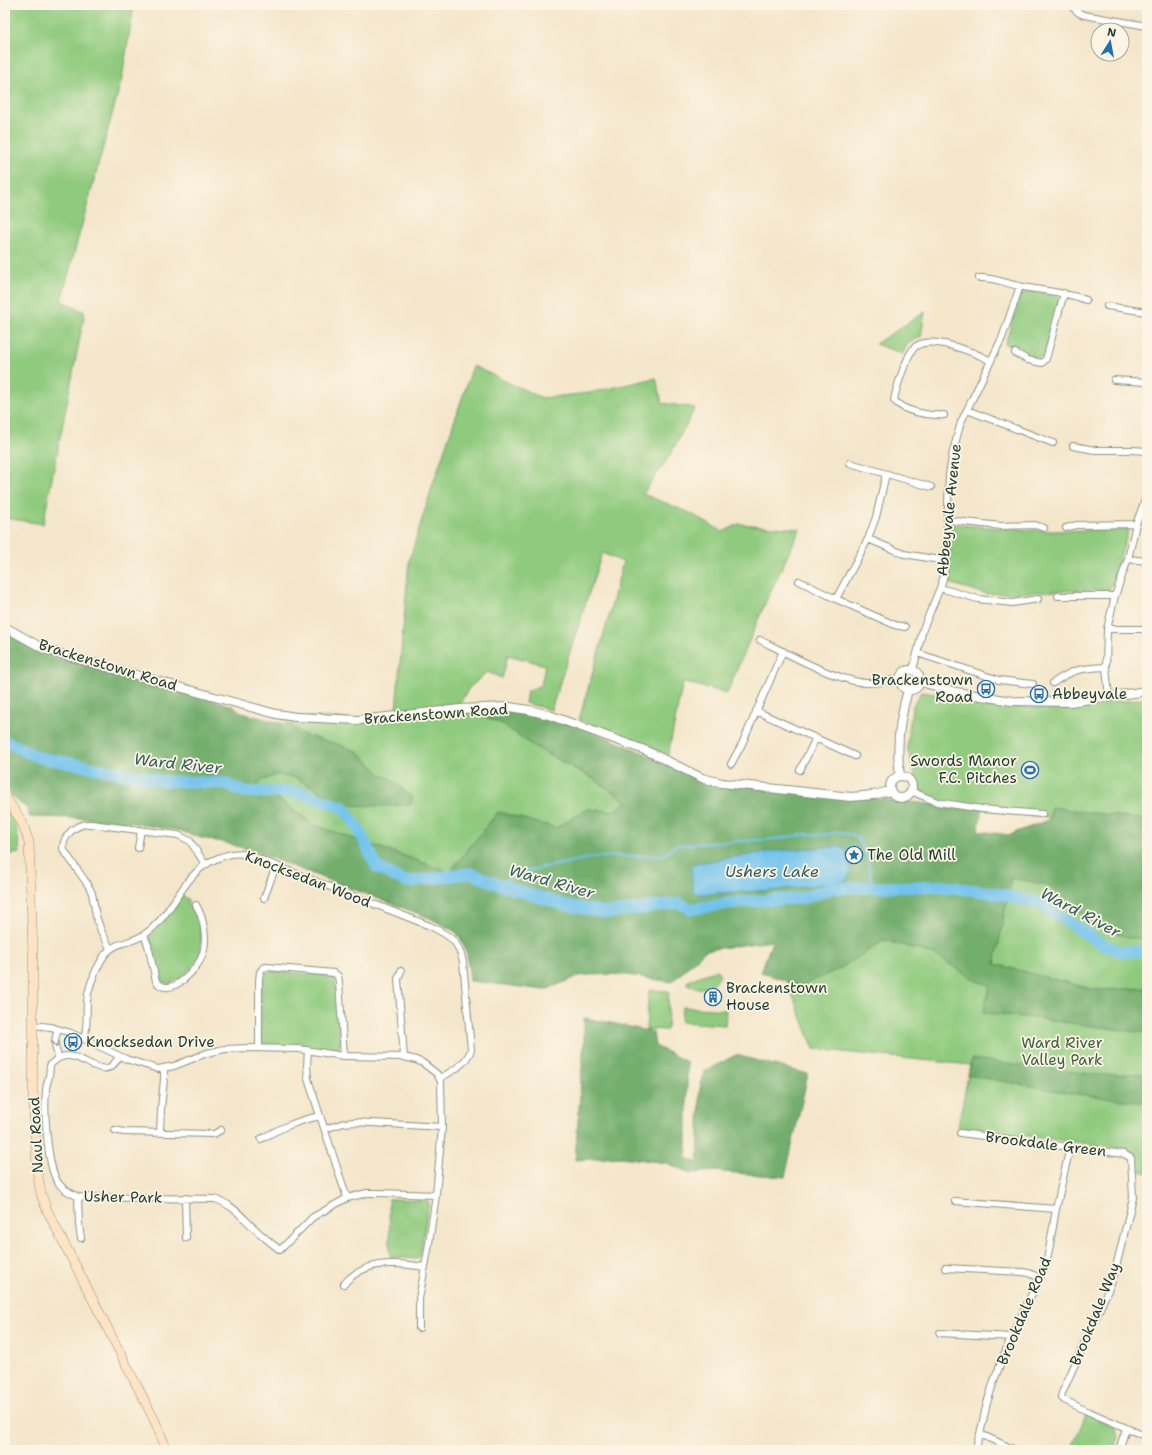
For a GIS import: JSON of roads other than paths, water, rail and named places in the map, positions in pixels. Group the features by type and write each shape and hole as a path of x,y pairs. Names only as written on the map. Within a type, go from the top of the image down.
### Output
{"main road":[{"name":"Naul Road","path":"5,796 22,822 29,842 33,952 33,1089 38,1177 41,1194 47,1210 154,1418 167,1450"}],"street":[{"path":"1070,5 1079,13 1084,15 1147,26"},
{"path":"979,278 988,278 1020,286 1064,293 1086,300"},
{"name":"Abbeyvale Avenue","path":"913,670 923,629 940,588 946,561 950,475 953,451 961,422 1002,338 1020,286"},
{"path":"1015,353 1028,360 1042,363 1046,359 1064,293"},
{"path":"1107,306 1147,312"},
{"path":"944,415 934,416 911,411 897,405 894,400 911,352 916,346 924,343 938,343 960,347 991,361"},
{"path":"1114,380 1147,382"},
{"path":"967,410 1053,443"},
{"path":"1073,446 1096,450 1147,451"},
{"path":"850,463 932,487"},
{"path":"836,599 868,539 876,516 886,474"},
{"path":"1109,698 1105,642 1107,629 1115,596 1128,559 1136,524 1147,495"},
{"path":"947,520 1001,526 1035,525 1044,528"},
{"path":"1066,528 1076,525 1136,524"},
{"path":"868,539 904,554 946,561"},
{"path":"1128,559 1147,561"},
{"path":"799,580 836,599 895,625 905,627"},
{"path":"940,588 978,600 1012,603 1038,599"},
{"path":"1058,596 1115,596"},
{"name":"Brackenstown Road","path":"5,627 44,649 276,714 296,717 359,720 461,708 509,707 549,715 647,751 702,778 722,783 851,797 873,795 890,791"},
{"path":"1107,629 1147,629"},
{"path":"760,640 783,652 845,678 866,683 900,679"},
{"path":"731,764 742,744 783,652"},
{"path":"918,653 999,680 1033,684"},
{"path":"1053,683 1072,671 1087,667 1106,666"},
{"path":"906,670 913,670 920,676 921,682 915,689 908,690 901,685 900,679 903,672 906,670"},
{"path":"921,682 956,692 1012,701 1070,702 1109,698 1147,691"},
{"path":"900,776 899,749 901,719 908,690"},
{"path":"756,711 855,756"},
{"path":"800,770 816,738"},
{"path":"904,776 910,780 912,787 908,796 902,798 895,797 890,791 891,781 894,778 904,776"},
{"path":"911,791 937,802 982,809 1042,814"},
{"path":"84,1038 87,1026 87,1002 91,982 102,958 110,948 100,931 92,892 63,849 64,841 74,828 86,824 178,835 185,838 196,849 205,864"},
{"path":"138,848 141,830"},
{"name":"Knocksedan Wood","path":"110,948 144,935 159,922 185,884 205,864 233,853 249,855 430,926 446,934 455,942 461,953 471,1050 469,1056 458,1067 440,1078"},
{"path":"264,898 276,866"},
{"path":"144,935 148,945 156,981 159,985 168,988 184,980 195,970 204,952 205,937 201,912 196,905"},
{"path":"259,1048 259,987 260,972 263,968 267,967 334,972 338,976 340,983 344,1056"},
{"path":"401,971 398,979 404,1057"},
{"path":"32,1025 46,1026 84,1038 119,1056 152,1068 164,1069 207,1053 225,1049 259,1048 308,1050 344,1056 404,1057 423,1063 440,1078 442,1089 442,1127 436,1195 419,1304 419,1328"},
{"path":"58,1029 55,1050 60,1058 64,1056 76,1058 97,1068 107,1069 114,1066 119,1056"},
{"path":"308,1050 308,1079 347,1198 367,1193 436,1195"},
{"name":"Usher Park","path":"60,1058 52,1063 46,1089 50,1161 58,1182 66,1190 78,1197 215,1199 231,1206 240,1213 254,1228 280,1250 313,1217 347,1198"},
{"path":"160,1132 164,1069"},
{"path":"261,1139 280,1128 298,1121 320,1116"},
{"path":"324,1129 344,1123 354,1122 442,1127"},
{"path":"115,1130 124,1132 214,1134 221,1130"},
{"name":"Brookdale Green","path":"960,1134 1070,1146 1124,1154 1131,1158"},
{"name":"Brookdale Road","path":"975,1450 987,1403 1012,1337 1040,1278 1050,1250 1056,1209 1070,1146"},
{"name":"Brookdale Way","path":"1126,1428 1087,1411 1064,1400 1061,1397 1113,1279 1133,1198 1131,1158"},
{"path":"78,1197 81,1238"},
{"path":"185,1198 186,1238"},
{"path":"955,1201 1056,1209"},
{"path":"344,1284 355,1274 375,1265 394,1263 424,1266"},
{"path":"945,1268 1022,1272 1029,1273 1040,1278"},
{"path":"940,1333 1012,1337"},
{"path":"1119,1450 1126,1428 1147,1437"},
{"path":"980,1434 1015,1450"}],"water":[{"name":"Ushers Lake","path":"841,846 845,849 851,871 846,881 777,890 701,894 693,893 691,868 696,863 773,851"}],"waterway":[{"name":"Ward River","path":"5,741 38,757 163,781 224,783 245,792 297,792 343,807 356,825 377,867 406,882 470,873 500,885 564,905 609,913 679,903 691,909 739,902 804,898 832,888 942,886 995,893 1041,904 1102,944 1123,952 1147,951"},
{"path":"488,880 506,880 527,871 594,857 665,855 676,845 774,839 806,834 826,835 841,832 857,837 867,856 873,888"}],"place":[{"name":"Brackenstown Road","path":"986,689"},
{"name":"Abbeyvale","path":"1039,694"},
{"name":"Swords Manor F.C. Pitches","path":"1030,770"},
{"name":"The Old Mill","path":"854,855"},
{"name":"Brackenstown House","path":"713,997"},
{"name":"Knocksedan Drive","path":"73,1042"}],"park label":[{"name":"Ward River Valley Park","path":"1062,1052"}]}
